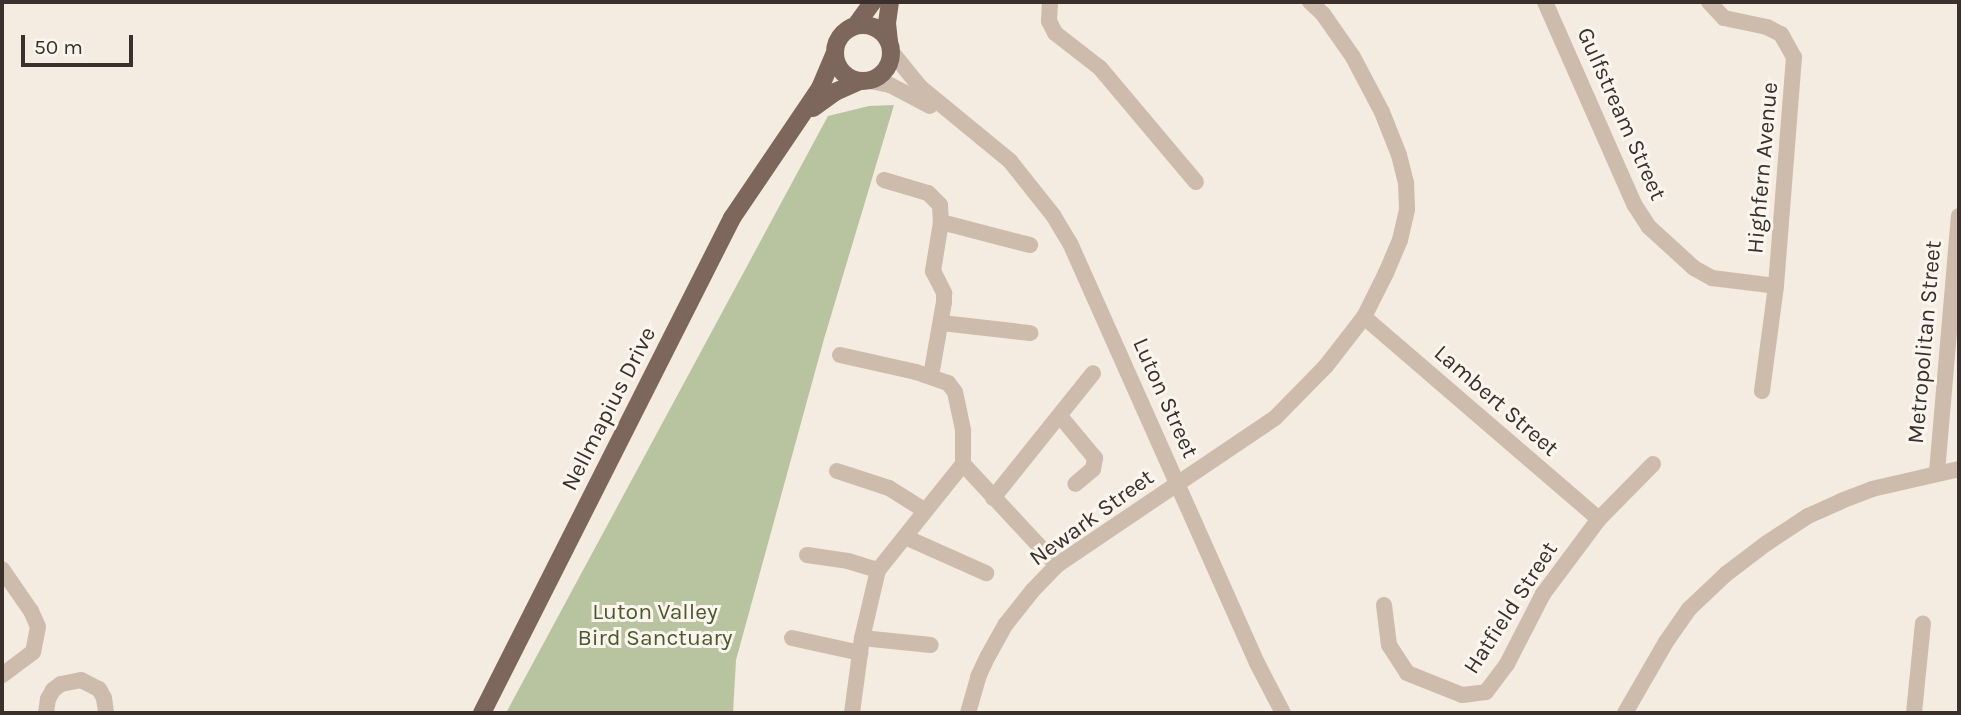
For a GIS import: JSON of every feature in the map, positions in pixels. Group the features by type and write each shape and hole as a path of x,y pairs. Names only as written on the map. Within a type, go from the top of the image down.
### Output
{"main road":[{"path":"873,2 856,26 840,36 834,55 842,73 864,81 886,70 890,47 887,23 890,2"},
{"path":"856,26 875,28 890,47"},
{"name":"Nellmapius Drive","path":"482,713 732,218 820,88 834,55"},
{"name":"Nellmapius Drive","path":"788,132 826,98 864,81"}],"street":[{"path":"1050,2 1049,21 1055,33 1107,75 1196,182"},
{"name":"Newark Street","path":"968,713 978,677 1006,624 1057,565 1275,418 1326,366 1364,317 1400,240 1406,209 1406,183 1382,112 1328,8 1310,2"},
{"name":"Gulfstream Street","path":"1545,2 1634,204 1649,227 1694,268 1712,278 1776,286"},
{"name":"Highfern Avenue","path":"1709,2 1724,18 1767,27 1781,34 1794,57 1776,286 1762,391"},
{"name":"Luton Street","path":"890,47 920,88 1010,162 1059,224 1179,484 1257,663 1283,713"},
{"name":"Luton Street","path":"864,81 890,85 968,128"},
{"path":"884,180 928,192 939,202 941,222 933,265 935,277 944,293 942,323 931,376"},
{"name":"Metropolitan Street","path":"1937,472 1959,216"},
{"path":"941,222 1030,245"},
{"name":"Lambert Street","path":"1364,317 1599,519"},
{"path":"942,323 1030,333"},
{"path":"840,355 931,376 948,383 955,392 963,432 963,464 878,570 861,645 852,713"},
{"path":"993,498 1093,373"},
{"path":"1060,416 1095,458 1093,469 1075,484"},
{"path":"963,464 1057,565"},
{"name":"Hatfield Street","path":"1384,605 1389,645 1407,673 1435,687 1462,695 1486,692 1507,664 1543,594 1599,519 1653,464"},
{"path":"1625,713 1666,642 1689,609 1726,574 1798,523 1841,500 1937,472 1959,469"},
{"path":"837,471 888,488 924,510"},
{"path":"905,537 986,573"},
{"path":"807,555 848,561 878,570"},
{"path":"2,569 31,611 38,627 33,652 3,672"},
{"path":"1914,713 1923,623"},
{"path":"792,638 861,645 930,645"},
{"path":"42,712 48,699 61,684 81,680 99,689 108,711"}],"green space":[{"name":"Luton Valley Bird Sanctuary","path":"894,105 824,339 736,660 733,713 506,713 828,116 869,106"}]}
